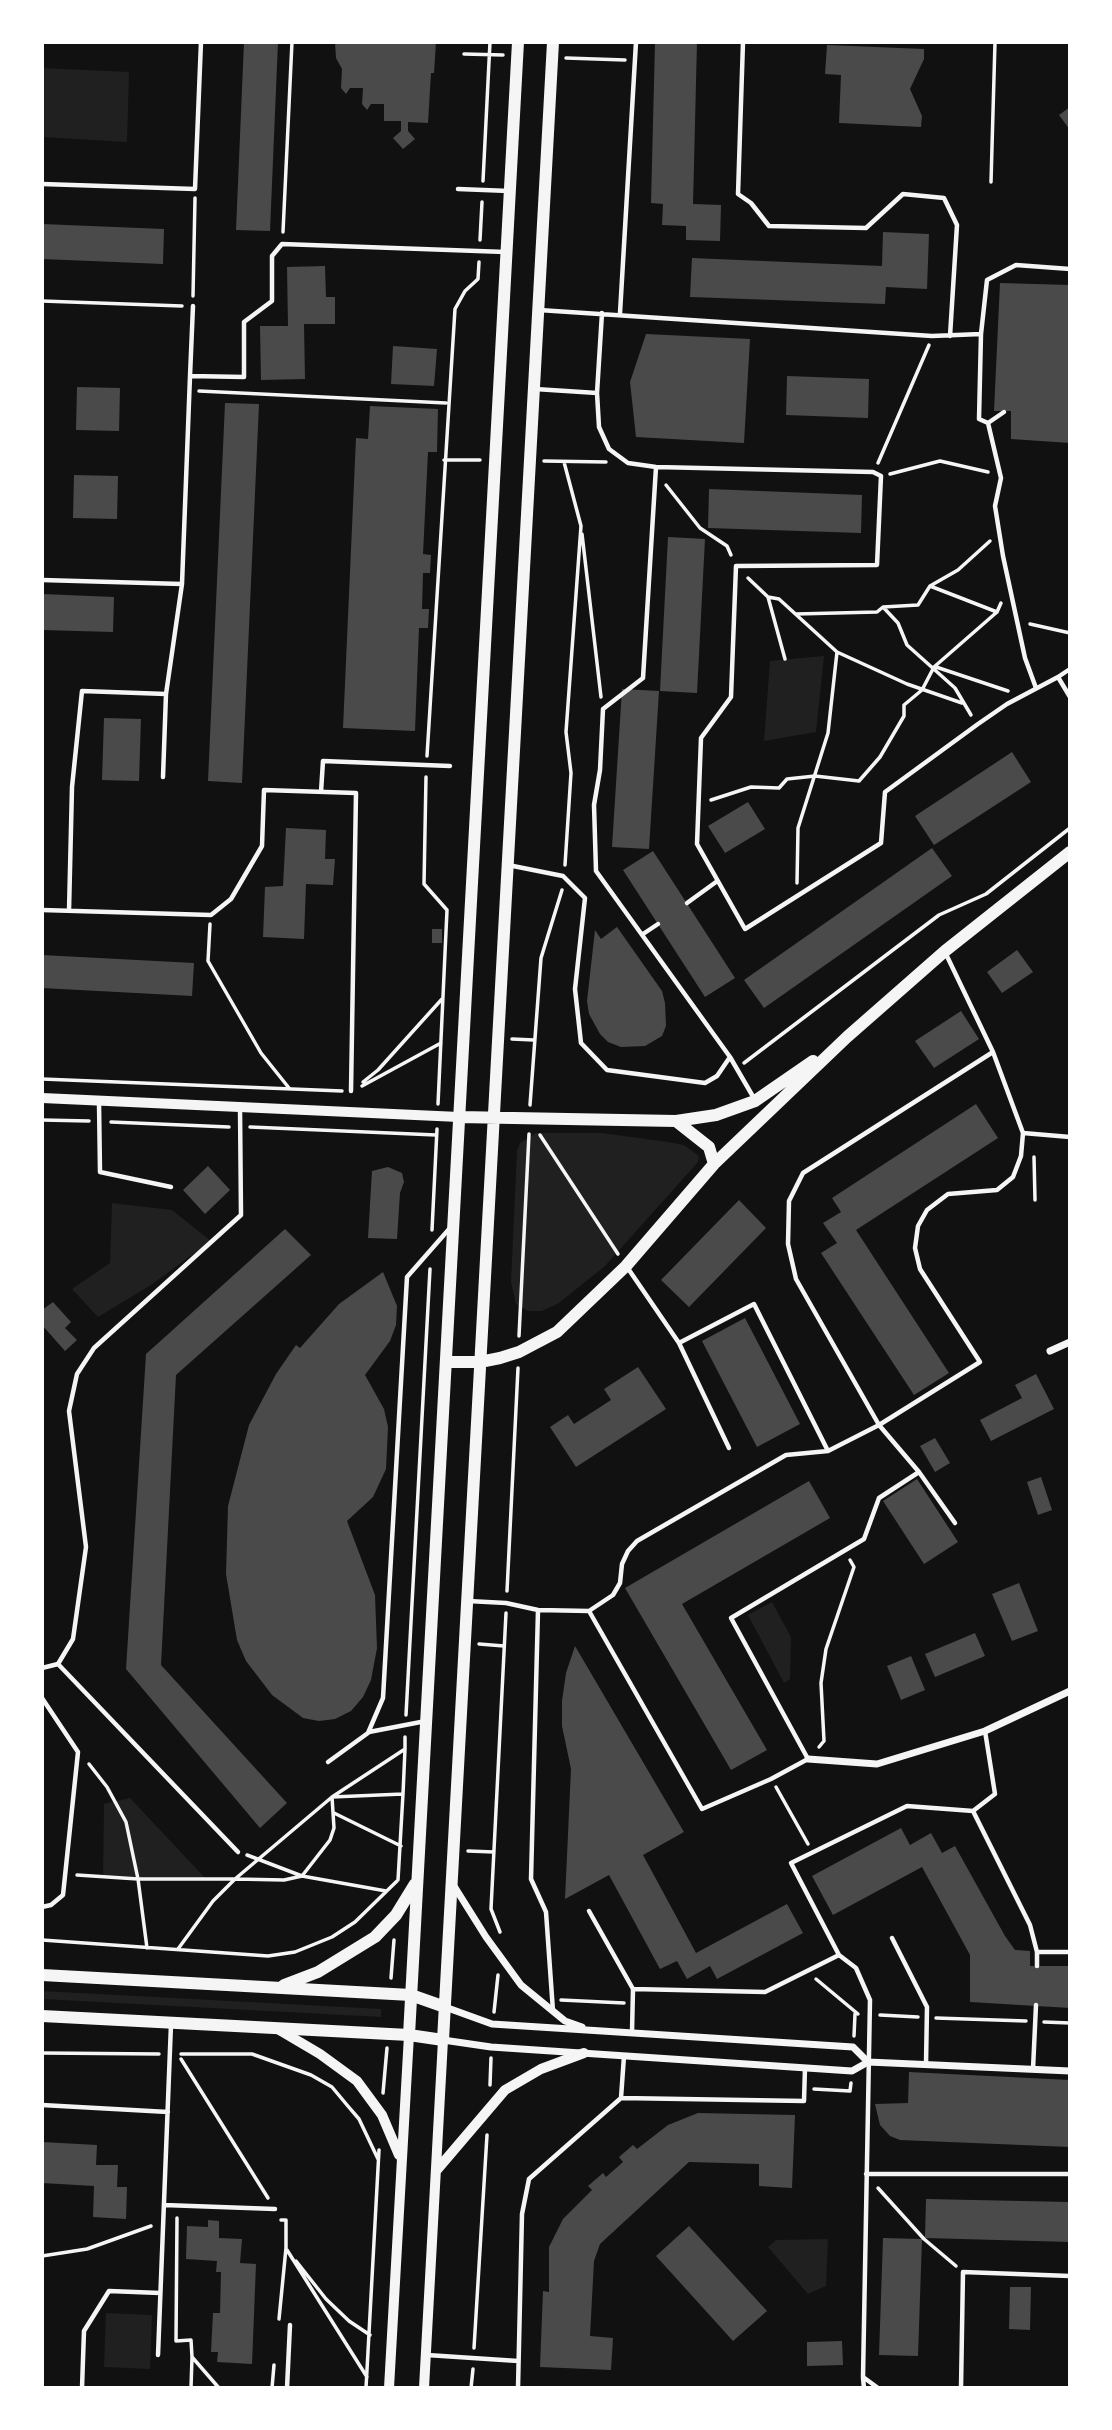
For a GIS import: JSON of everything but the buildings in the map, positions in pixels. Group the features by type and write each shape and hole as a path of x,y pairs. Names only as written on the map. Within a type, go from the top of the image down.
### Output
{"main road":[{"path":"409,2035 518,42"},
{"path":"42,2016 409,2035 443,2040 553,42"},
{"path":"446,1362 480,1362 519,1352 557,1332 626,1266 714,1164 847,1037 945,951 1070,852"},
{"path":"459,1117 676,1121 716,1115 755,1101 847,1037"},
{"path":"676,1121 709,1147 714,1164"},
{"path":"277,1988 318,1972 375,1937 404,1905 417,1880"},
{"path":"42,1975 411,1995 445,2007"}],"street":[{"path":"42,1098 459,1117"},
{"path":"1050,1351 1070,1342"},
{"path":"808,1759 877,1764 985,1731 1070,1691"},
{"path":"452,1882 500,1958 521,1985 565,2021 593,2030"},
{"path":"445,2007 492,2024 853,2047 868,2062"},
{"path":"276,2028 320,2054 357,2081 382,2115 402,2163"},
{"path":"389,2388 409,2035"},
{"path":"424,2388 443,2040 491,2047 852,2071 868,2062 1070,2071"},
{"path":"436,2171 489,2107 522,2079 584,2053"}],"lane":[{"path":"42,184 195,189 201,42"},
{"path":"620,313 636,42"},
{"path":"743,42 737,194 751,203 769,226 866,228 903,194 944,198 957,225 950,337"},
{"path":"458,189 510,191"},
{"path":"190,376 244,377 244,322 272,301 272,256 282,244 506,252"},
{"path":"988,423 979,419 981,334 987,280 1016,265 1070,269"},
{"path":"163,777 166,694 182,584 193,306"},
{"path":"538,310 620,313 950,337 981,334"},
{"path":"602,313 597,393 598,427 608,449 628,463 655,470 873,471 881,476 877,565 736,566 731,697 701,738 697,844 716,883 746,929 881,843 885,792 1006,704 1070,668"},
{"path":"534,389 597,393"},
{"path":"988,423 1004,412"},
{"path":"988,423 1001,478 995,506 999,532 1025,658 1036,688"},
{"path":"655,470 643,678 603,709 600,770 594,805 596,871 730,1057 755,1101"},
{"path":"42,580 182,584"},
{"path":"1058,677 1070,697"},
{"path":"69,911 72,787 82,691 166,694"},
{"path":"321,792 323,761 450,766"},
{"path":"42,910 211,915 230,899 262,846 264,790 356,793 351,1091"},
{"path":"508,865 563,876 585,898 575,989 581,1043 607,1070 705,1083 717,1076 730,1057"},
{"path":"687,903 716,883"},
{"path":"643,934 658,924"},
{"path":"467,1601 506,1603 538,1610 589,1611 613,1595 620,1583 628,1551 637,1541 786,1455 828,1451 879,1425 980,1362 920,1269 915,1248 918,1226 927,1210 948,1194 997,1191 1013,1177 1021,1156 1023,1133 993,1052 945,951"},
{"path":"955,1523 919,1472 879,1425 796,1279 788,1244 789,1201 803,1173 993,1052"},
{"path":"99,1101 100,1172 171,1188"},
{"path":"42,1668 58,1664 74,1639 86,1547 69,1411 78,1374 94,1348 241,1215 240,1107"},
{"path":"1023,1133 1070,1137"},
{"path":"368,1733 383,1698 407,1277 453,1224"},
{"path":"626,1266 679,1343 729,1448"},
{"path":"679,1343 754,1304 828,1451"},
{"path":"589,1611 702,1809 771,1779 808,1759 731,1618 864,1539 879,1497 919,1472"},
{"path":"538,1610 531,1879 546,1912 553,2012"},
{"path":"58,1664 238,1852"},
{"path":"42,1699 78,1752 63,1895 51,1905 42,1907"},
{"path":"328,1762 368,1733 426,1721"},
{"path":"864,2388 870,2000 856,1968 839,1955 791,1863 907,1806 973,1811 995,1794 985,1731"},
{"path":"973,1811 1030,1925 1037,1952 1037,1966"},
{"path":"589,1911 633,1989 632,2032"},
{"path":"892,1938 927,2007 926,2064"},
{"path":"1037,1952 1070,1952"},
{"path":"633,1989 765,1992 839,1955"},
{"path":"1033,2069 1036,2005"},
{"path":"158,2355 171,2023"},
{"path":"621,2098 624,2056"},
{"path":"518,2388 522,2214 529,2179 621,2098 804,2101 806,2068"},
{"path":"42,2105 168,2112"},
{"path":"866,2174 1070,2174"},
{"path":"164,2205 275,2209"},
{"path":"961,2388 963,2272 1070,2276"},
{"path":"82,2388 84,2330 109,2291 160,2292"},
{"path":"288,2388 290,2325"},
{"path":"426,2355 518,2361"},
{"path":"863,2377 878,2388"}],"path":[{"path":"282,244 292,42"},
{"path":"334,1813 400,1846 447,910 424,884 427,765 447,403 455,309 465,291 478,279 490,42"},
{"path":"991,182 995,42"},
{"path":"42,301 193,306 195,189"},
{"path":"873,471 923,364 932,336"},
{"path":"190,391 447,403"},
{"path":"881,476 940,461 970,466 1001,478"},
{"path":"564,462 581,526 603,709"},
{"path":"655,470 701,528 727,546 736,566 768,597 785,659"},
{"path":"492,2024 501,1935 491,1909 529,1118 541,958 548,926 561,900 568,850 571,773 566,732 573,599 581,526"},
{"path":"796,614 877,612 883,607 918,605 930,586 958,570 999,532"},
{"path":"930,586 1017,622 1070,634"},
{"path":"697,804 751,787 779,788 787,779 815,776 859,781 886,747 904,716 904,705 922,690 934,667 997,612 1009,586"},
{"path":"768,597 779,599 837,652 922,690 962,703 955,688 907,645 898,623 883,607"},
{"path":"796,897 799,828 828,733 837,652"},
{"path":"934,667 1022,696"},
{"path":"737,1069 939,915 986,894 1070,828"},
{"path":"211,915 208,961 261,1053 289,1089"},
{"path":"351,1091 378,1070 444,998"},
{"path":"42,1079 351,1091 441,1044"},
{"path":"529,1118 626,1266"},
{"path":"1033,1134 1035,1200"},
{"path":"808,1759 824,1741 821,1683 826,1649 854,1567 844,1550"},
{"path":"178,1949 213,1901 235,1879 332,1797 405,1749"},
{"path":"78,1752 107,1787 126,1822 138,1879 147,1948"},
{"path":"771,1779 812,1851"},
{"path":"332,1797 402,1794"},
{"path":"67,1874 138,1879 284,1881 302,1876 330,1840 334,1813 332,1797"},
{"path":"238,1852 302,1876 386,1891"},
{"path":"42,1940 268,1956 295,1952 332,1937 355,1922 398,1880"},
{"path":"806,1971 855,2014 1070,2023"},
{"path":"552,2000 633,2003"},
{"path":"471,2388 491,2047"},
{"path":"42,2053 252,2054 311,2075 332,2087 359,2119 379,2160"},
{"path":"178,2054 275,2209"},
{"path":"866,2174 923,2239 963,2272"},
{"path":"42,2256 88,2249 177,2216 176,2340 191,2340 191,2388"},
{"path":"276,2220 286,2220 286,2248 367,2377"},
{"path":"286,2248 326,2299 349,2321 370,2335"},
{"path":"192,2357 219,2388"}],"shaded area":[{"path":"42,68 129,72 127,142 42,137"},
{"path":"824,656 816,732 764,741 770,661"},
{"path":"536,1133 602,1133 668,1142 684,1145 699,1156 698,1162 605,1266 559,1303 542,1311 528,1311 516,1304 511,1282 517,1151 520,1143"},
{"path":"112,1203 172,1210 211,1241 151,1285 98,1317 72,1289 110,1263"},
{"path":"772,1602 791,1637 790,1679 784,1683 748,1615"},
{"path":"130,1798 207,1880 103,1878 104,1804"},
{"path":"42,1991 381,2009 381,2017 42,1999"},
{"path":"828,2239 826,2286 808,2294 768,2247 776,2240"},
{"path":"106,2313 152,2315 150,2369 104,2367"}]}
